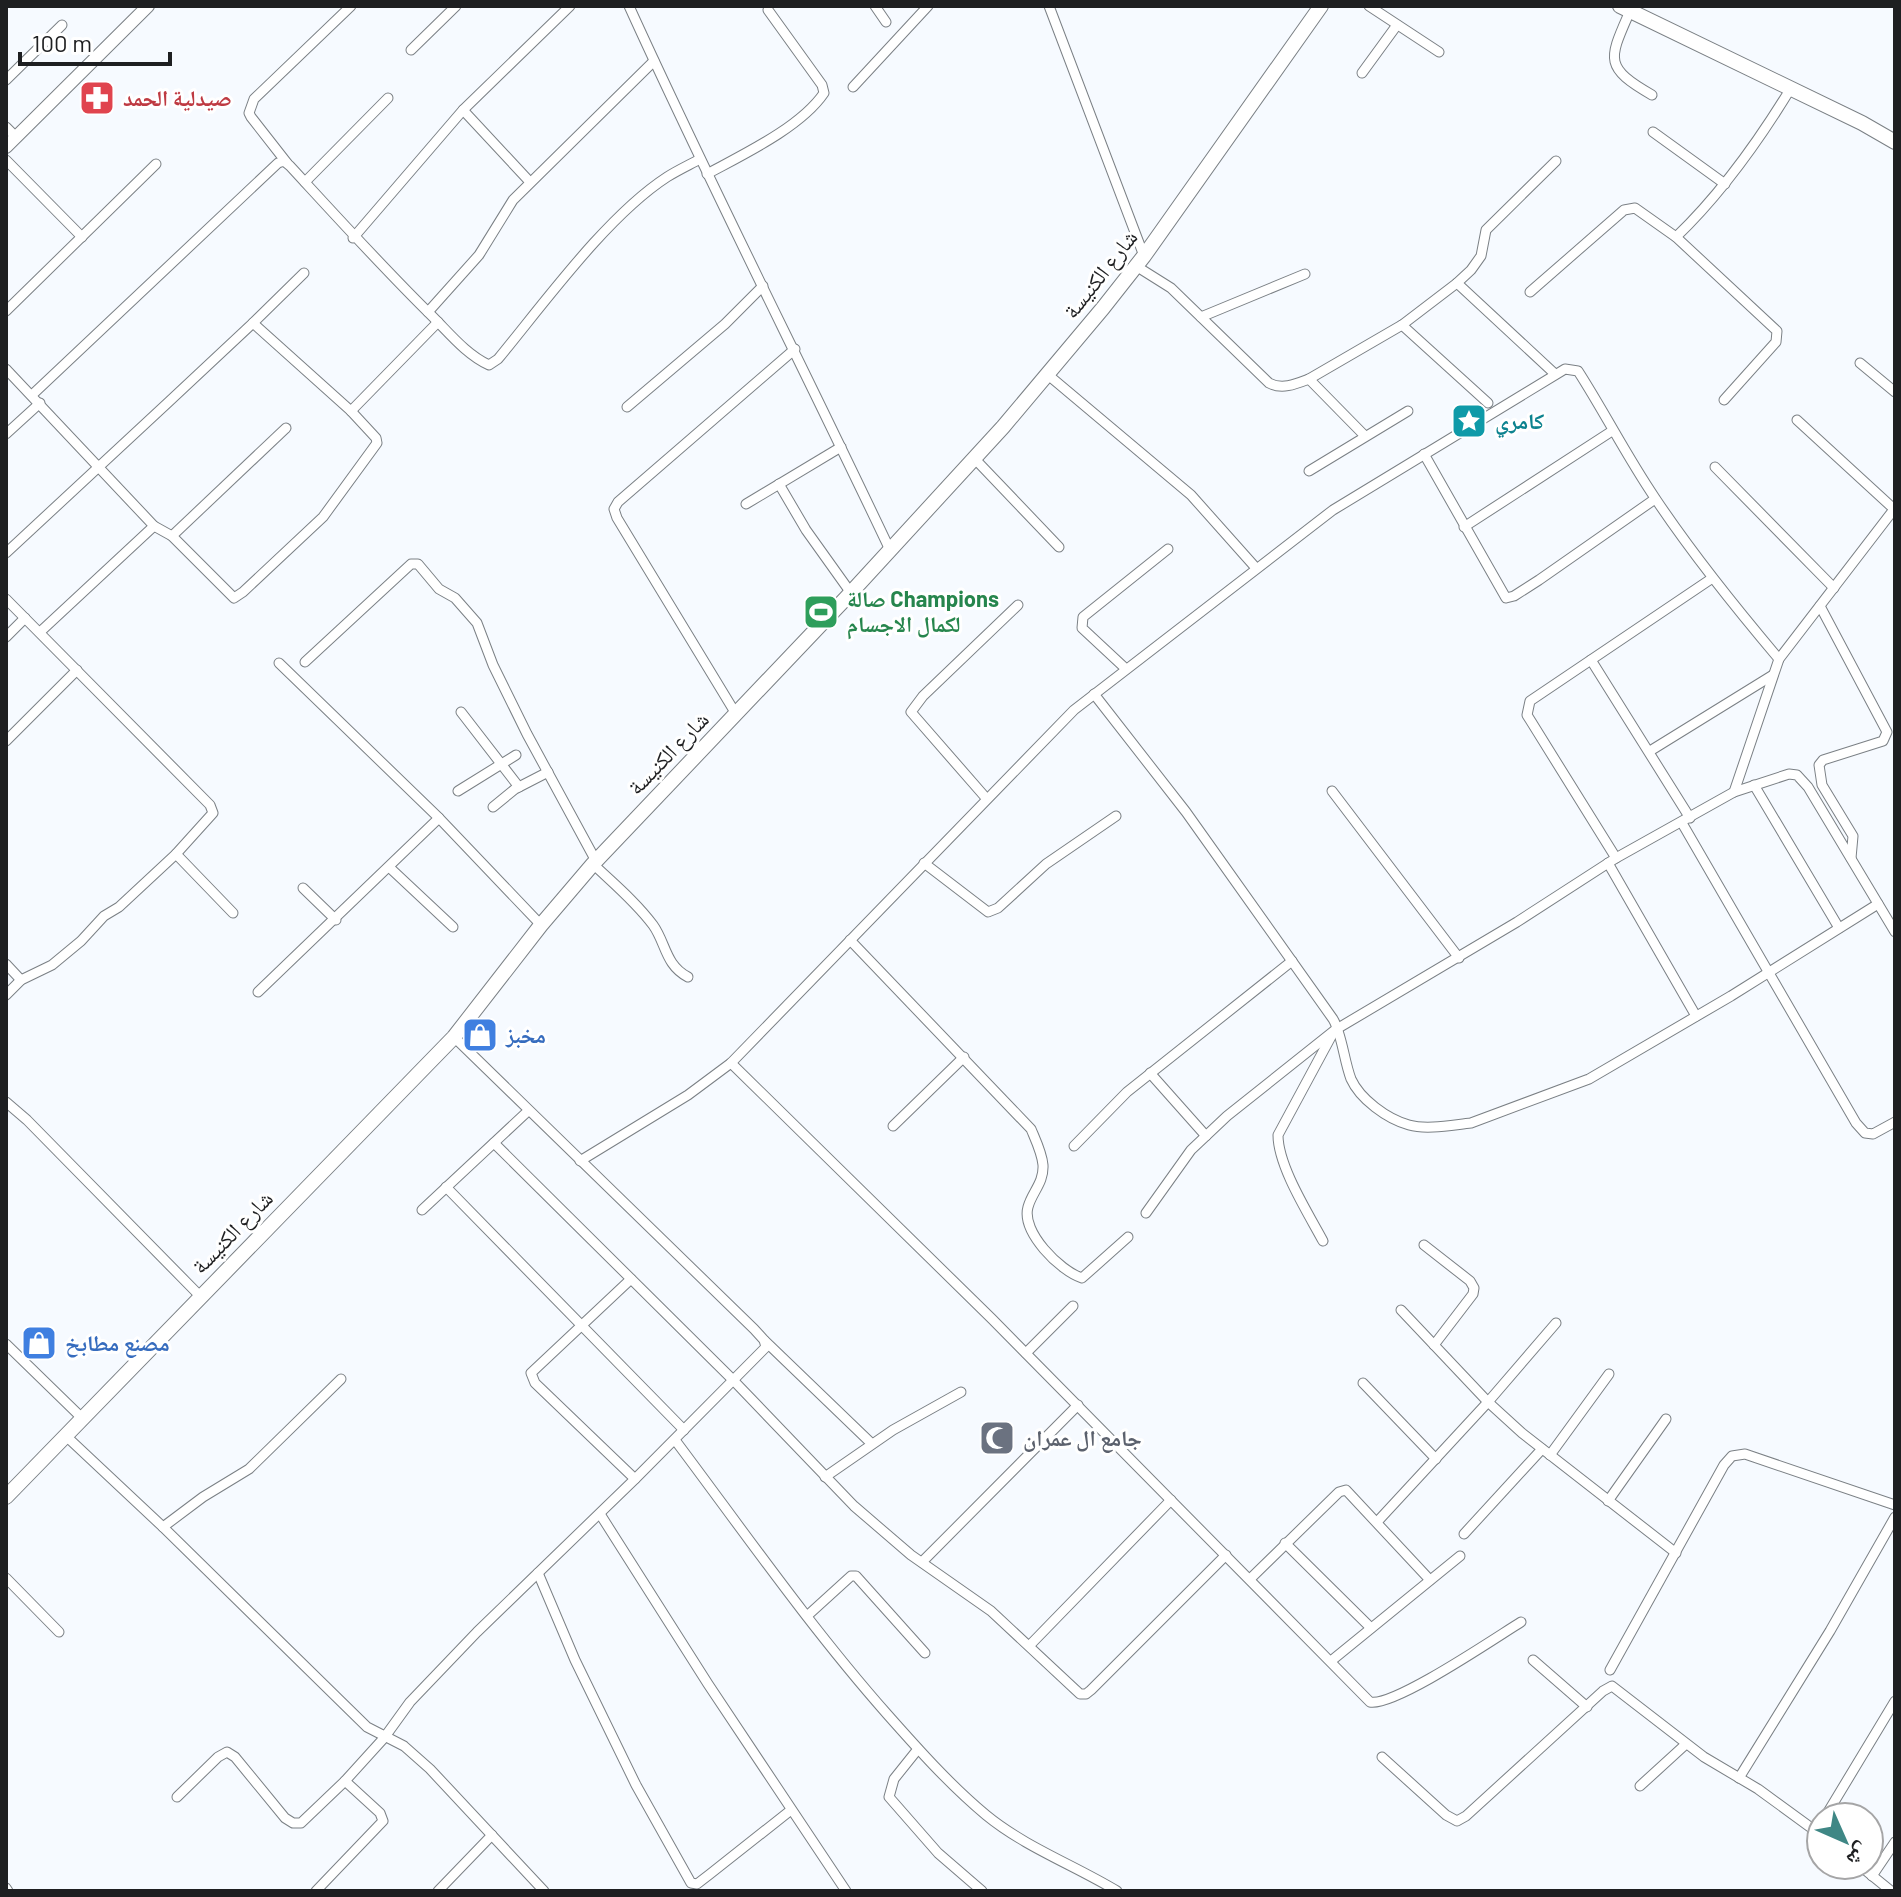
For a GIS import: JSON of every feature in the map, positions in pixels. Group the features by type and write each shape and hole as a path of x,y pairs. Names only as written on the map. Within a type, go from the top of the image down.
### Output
{"main road":[{"name":"شارع الكنيسة","path":"6,1497 454,1037 541,925 595,863 851,593 974,458 1140,261 1321,6"},
{"path":"1635,10 1895,142"}],"street":[{"path":"6,147 148,6"},
{"path":"351,6 254,99 249,113 353,238 478,360 489,365 498,359 624,213 666,177 700,159"},
{"path":"411,50 456,6"},
{"path":"353,238 463,110 570,6"},
{"path":"629,6 890,550"},
{"path":"875,6 886,22"},
{"path":"853,87 928,6"},
{"path":"1049,6 1140,261 1273,385 1289,385 1309,379 1402,325 1457,283 1478,262 1486,230 1556,161"},
{"path":"1369,6 1439,52"},
{"path":"707,174 777,134 810,109 824,93 822,85 768,10"},
{"path":"1635,10 1614,47 1615,65 1625,79 1652,95"},
{"path":"6,80 62,25"},
{"path":"1362,73 1397,25"},
{"path":"428,312 479,255 513,200 654,61"},
{"path":"1676,237 1725,184 1759,140 1791,88"},
{"path":"305,182 388,98"},
{"path":"463,110 530,182"},
{"path":"6,127 16,137"},
{"path":"1653,132 1725,184"},
{"path":"6,160 82,237"},
{"path":"32,395 278,163 284,161 290,166"},
{"path":"6,311 156,164"},
{"path":"1530,292 1630,207 1676,237 1777,331 1776,342 1724,400"},
{"path":"6,553 304,273"},
{"path":"1201,317 1305,274"},
{"path":"1457,283 1555,374"},
{"path":"627,407 725,324 763,286"},
{"path":"351,411 438,322"},
{"path":"6,369 154,526 172,536 234,598 323,517 377,443 351,411 253,323"},
{"path":"1402,325 1488,403"},
{"path":"736,714 614,509 618,502 795,349"},
{"path":"1860,363 1895,392"},
{"path":"580,1161 688,1095 731,1063 1074,710 1333,510 1555,374 1570,368 1578,371 1655,499 1711,579 1779,659"},
{"path":"1047,374 1191,495 1256,568"},
{"path":"1309,379 1365,436"},
{"path":"6,434 40,403"},
{"path":"1309,471 1408,411"},
{"path":"1734,792 1779,659 1894,508 1797,420"},
{"path":"172,536 286,428"},
{"path":"1464,527 1612,431"},
{"path":"746,504 841,447"},
{"path":"1424,454 1506,598 1539,580 1655,499"},
{"path":"974,458 1059,547"},
{"path":"1715,467 1834,588"},
{"path":"779,484 806,530 851,593"},
{"path":"40,632 154,526"},
{"path":"1126,669 1085,632 1081,623 1083,617 1168,549"},
{"path":"305,662 411,564 425,569 439,589 455,598 477,623 493,665 595,863 648,919 658,932 673,966 688,977"},
{"path":"1696,1016 1612,861 1527,715 1530,701 1711,579"},
{"path":"6,599 210,805 213,813 176,854 119,907 104,916 81,941 52,965 21,980 6,995"},
{"path":"986,798 911,712 912,706 1018,605"},
{"path":"1820,606 1887,732 1883,741 1823,760 1819,765 1822,785 1853,836 1851,858"},
{"path":"6,637 25,618"},
{"path":"1591,660 1650,751 1768,973 1856,1123 1865,1133 1873,1134 1895,1122"},
{"path":"279,663 439,818 541,925"},
{"path":"6,741 77,670"},
{"path":"1650,751 1773,675"},
{"path":"1094,694 1186,812 1292,961 1336,1028 1350,1077 1359,1093 1406,1124 1471,1123 1589,1079 1878,904"},
{"path":"461,712 519,787"},
{"path":"458,791 516,755"},
{"path":"493,807 519,787 548,772"},
{"path":"1146,1213 1175,1171 1206,1136 1336,1028 1459,958 1612,861 1734,792 1789,774 1797,775 1808,787 1895,932"},
{"path":"1754,785 1839,928"},
{"path":"1332,791 1459,958"},
{"path":"924,863 988,912 998,908 1046,864 1116,816"},
{"path":"258,992 439,818"},
{"path":"176,854 233,913"},
{"path":"389,867 453,927"},
{"path":"303,888 336,920"},
{"path":"850,940 1031,1129 1043,1164 1042,1178 1028,1207 1028,1221 1040,1245 1066,1270 1082,1278 1128,1237"},
{"path":"1074,1146 1117,1101 1292,961"},
{"path":"6,964 21,980"},
{"path":"1323,1241 1288,1171 1278,1146 1278,1135 1336,1028"},
{"path":"454,1037 872,1444"},
{"path":"893,1126 964,1057"},
{"path":"731,1063 1026,1353 1370,1702 1379,1704 1450,1667 1521,1622"},
{"path":"1150,1073 1206,1136"},
{"path":"6,1102 200,1296"},
{"path":"422,1210 528,1111"},
{"path":"494,1143 733,1380 863,1515 991,1611 1080,1694 1086,1694 1226,1555"},
{"path":"446,1187 684,1430"},
{"path":"1424,1245 1470,1281 1474,1288 1465,1306 1434,1345"},
{"path":"631,1279 534,1369 532,1378 635,1479"},
{"path":"1026,1353 1073,1306"},
{"path":"1401,1310 1488,1402 1546,1452 1676,1553"},
{"path":"1377,1522 1556,1323"},
{"path":"177,1797 227,1752 235,1757 293,1823 301,1823 345,1781 384,1738 410,1702 477,1632 766,1347 764,1340"},
{"path":"6,1344 82,1418"},
{"path":"1464,1534 1546,1452 1609,1374"},
{"path":"163,1527 203,1497 249,1469 341,1379"},
{"path":"1363,1383 1436,1459"},
{"path":"825,1477 872,1444 961,1392"},
{"path":"922,1562 1078,1405"},
{"path":"1608,1501 1666,1419"},
{"path":"66,1436 367,1727 404,1746 430,1769 542,1891"},
{"path":"675,1440 836,1655 918,1749 1001,1826 1117,1891"},
{"path":"1610,1670 1724,1465 1732,1456 1745,1454 1895,1505"},
{"path":"1250,1579 1339,1492 1346,1490 1430,1580"},
{"path":"1030,1645 1171,1500"},
{"path":"600,1514 846,1891"},
{"path":"1739,1778 1830,1631 1895,1517"},
{"path":"1285,1543 1371,1628"},
{"path":"1331,1661 1460,1556"},
{"path":"538,1573 575,1660 636,1785 691,1883 697,1884 791,1810"},
{"path":"807,1616 851,1576 856,1576 925,1653"},
{"path":"6,1578 59,1632"},
{"path":"1533,1660 1587,1707"},
{"path":"1382,1757 1446,1815 1457,1821 1612,1686 1686,1744 1805,1821"},
{"path":"1835,1801 1895,1701"},
{"path":"1640,1786 1686,1744"},
{"path":"918,1749 894,1779 889,1797 938,1853 982,1891"},
{"path":"316,1891 383,1821 380,1813 345,1781"},
{"path":"438,1891 492,1835"}],"place":[{"name":"صيدلية الحمد","path":"97,98"},
{"name":"كامري","path":"1469,421"},
{"name":"صالة Champions لكمال الاجسام","path":"821,612"},
{"name":"مخبز","path":"480,1035"},
{"name":"مصنع مطابخ","path":"39,1343"},
{"name":"جامع ال عمران","path":"997,1438"}]}
